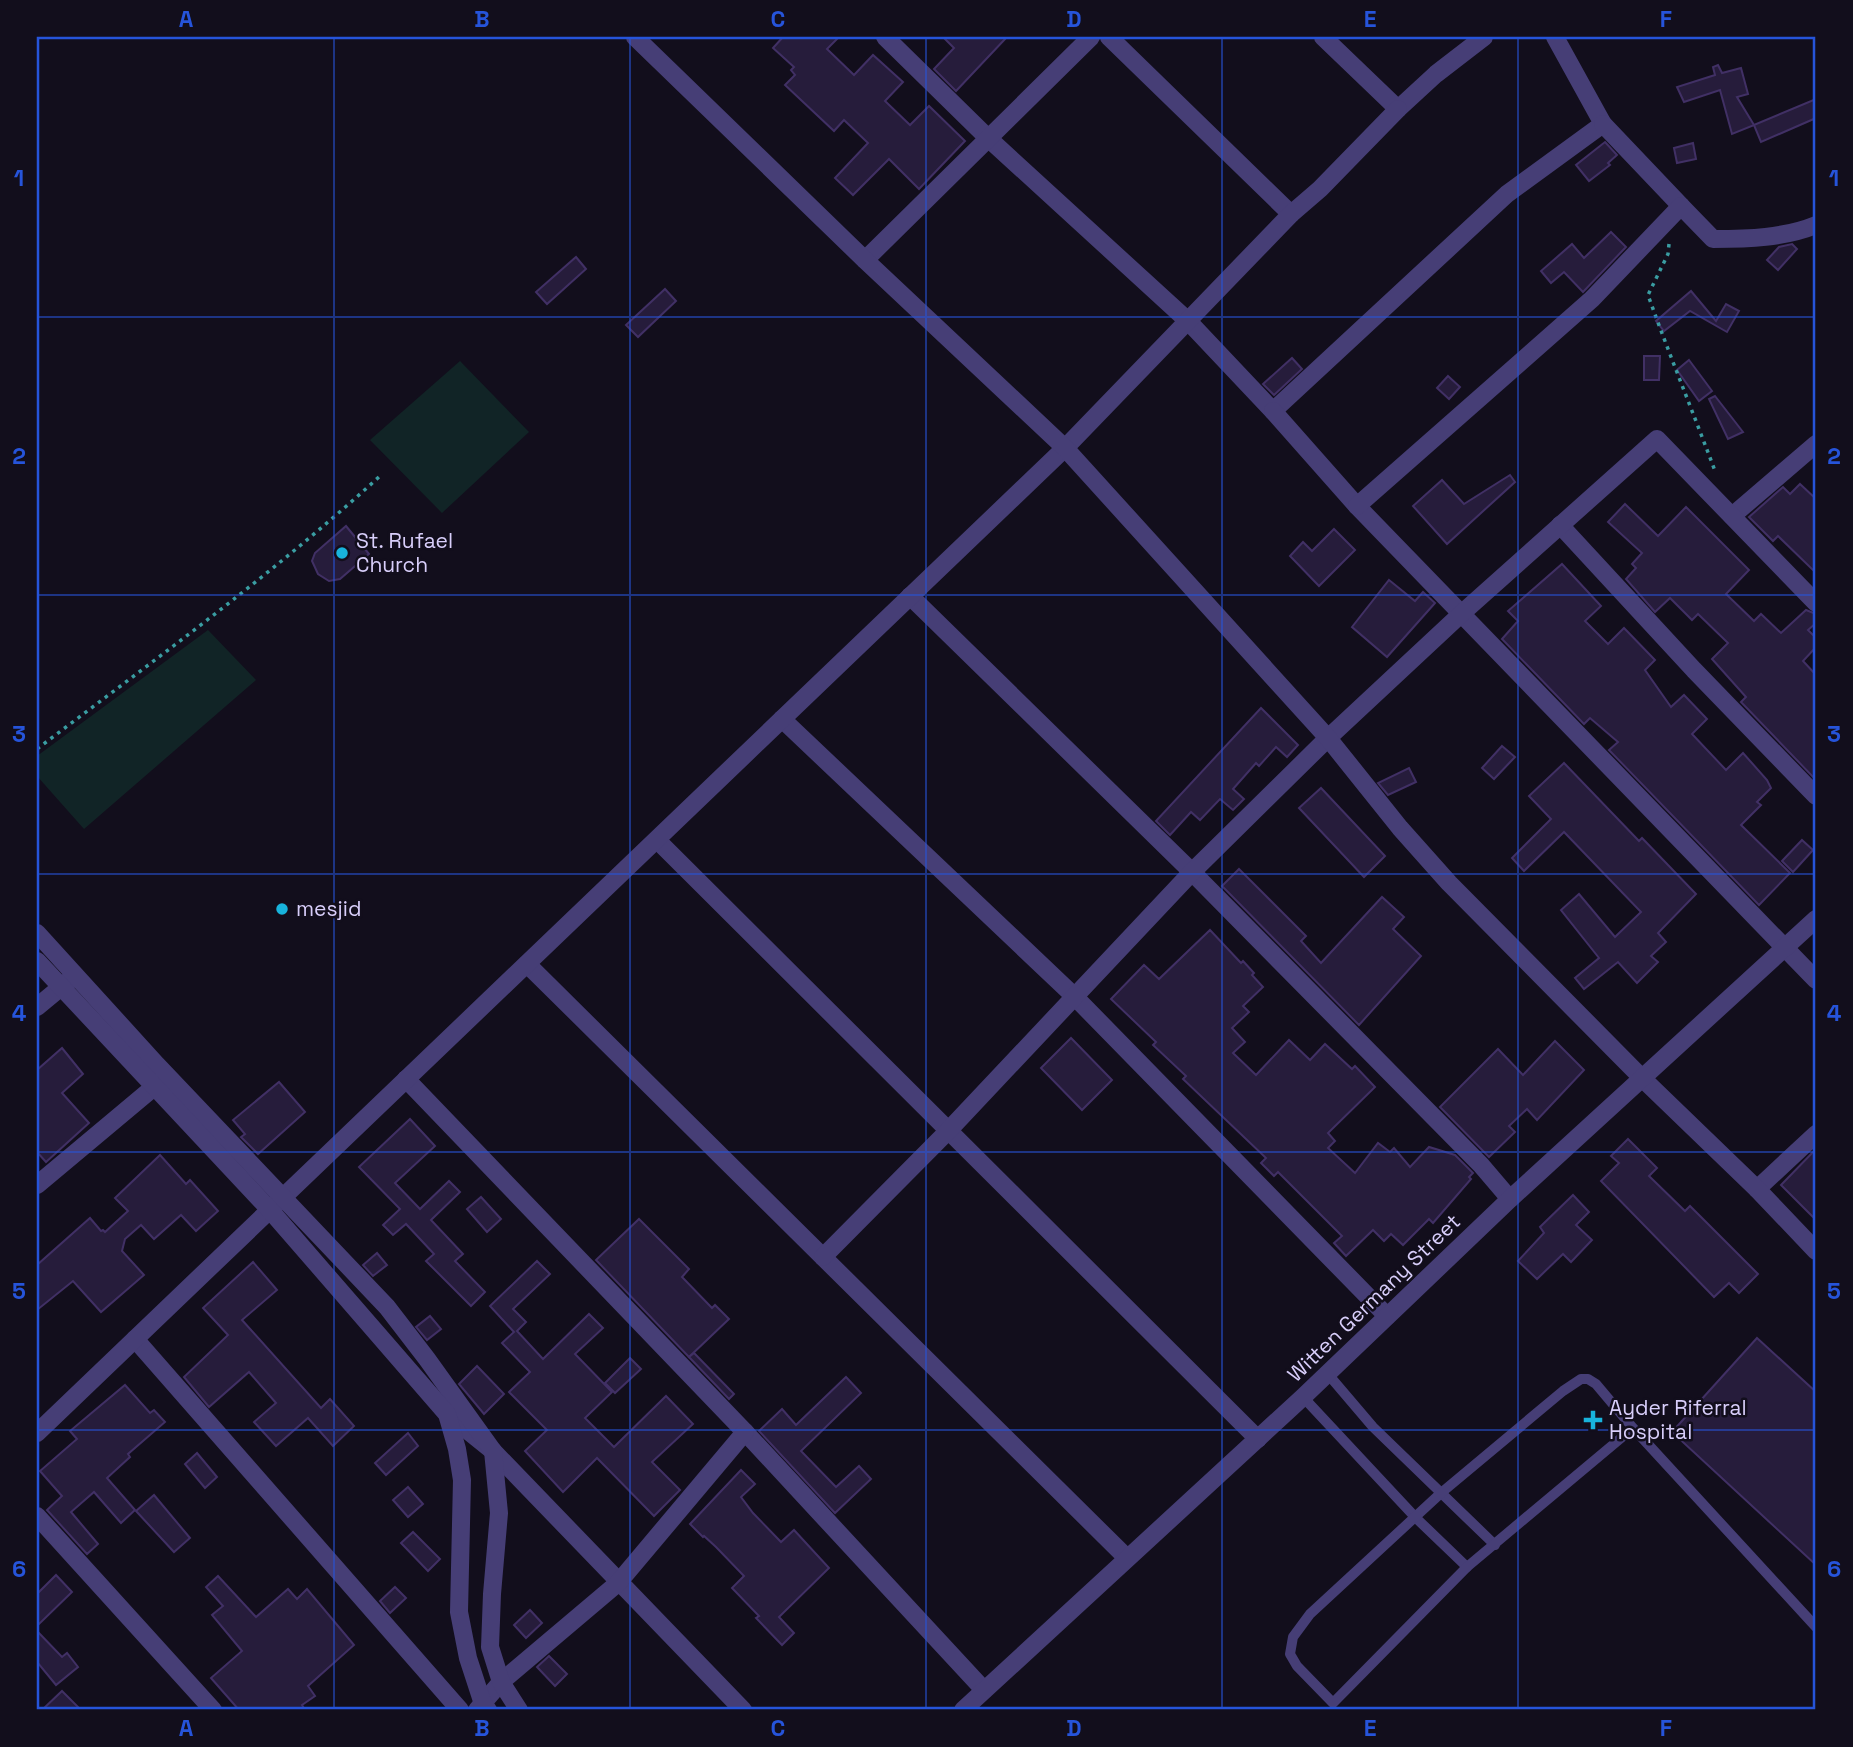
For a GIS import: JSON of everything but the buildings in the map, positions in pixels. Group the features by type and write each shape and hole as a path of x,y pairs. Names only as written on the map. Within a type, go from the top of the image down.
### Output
{"street":[{"path":"635,37 865,260 1065,448 1328,738 1400,828 1449,883 1642,1078 1758,1189 1816,1251"},
{"path":"885,37 988,138 1188,321 1357,506 1816,980"},
{"path":"865,260 1091,37"},
{"path":"1109,37 1291,214"},
{"path":"1323,37 1398,110"},
{"path":"37,1433 1065,448 1291,214 1320,189 1398,110 1436,74 1484,37"},
{"path":"1555,37 1603,124 1676,211 1713,239 1755,238 1804,230 1816,225"},
{"path":"1273,411 1507,194 1603,124"},
{"path":"1357,506 1592,299 1676,211"},
{"path":"823,1258 948,1131 1192,872 1328,738 1461,614 1657,439 1816,603"},
{"path":"1732,516 1816,444"},
{"path":"1560,525 1694,670 1816,796"},
{"path":"911,596 1192,872 1481,1165 1510,1199"},
{"path":"782,719 1074,996 1387,1316"},
{"path":"657,839 1258,1438"},
{"name":"Witten Germany Street","path":"963,1710 1303,1397 1510,1199 1816,919"},
{"path":"37,933 68,981 161,1081 447,1414 493,1451 743,1710"},
{"path":"37,961 68,981"},
{"path":"527,964 1127,1558"},
{"path":"37,1007 68,981"},
{"path":"406,1079 745,1432 984,1690"},
{"path":"37,1185 161,1081"},
{"path":"161,1081 284,1196 387,1307 493,1451 499,1513 490,1647 500,1682 519,1710"},
{"path":"1758,1189 1816,1134"},
{"path":"135,1339 460,1710"},
{"path":"447,1414 457,1449 461,1479 459,1612 468,1658 483,1708"},
{"path":"483,1708 500,1682 618,1583 745,1432"},
{"path":"37,1516 213,1710"}],"lane":[{"path":"1327,1373 1373,1427 1495,1545"},
{"path":"1633,1429 1467,1567 1337,1707 1297,1666 1290,1654 1293,1637 1310,1614 1441,1493 1580,1379 1588,1379 1596,1384 1633,1429 1816,1627"},
{"path":"1303,1397 1416,1518 1467,1567"}],"path":[{"path":"1676,211 1668,254 1648,295 1718,479"},
{"path":"37,749 209,620 330,522 380,476"}],"green space":[{"path":"460,361 529,432 442,513 370,440"},
{"path":"208,630 256,680 84,829 37,776 37,756"}],"place":[{"name":"St. Rufael Church","path":"342,553"},
{"name":"mesjid","path":"282,909"},
{"name":"Ayder Riferral Hospital","path":"1593,1420"}]}
